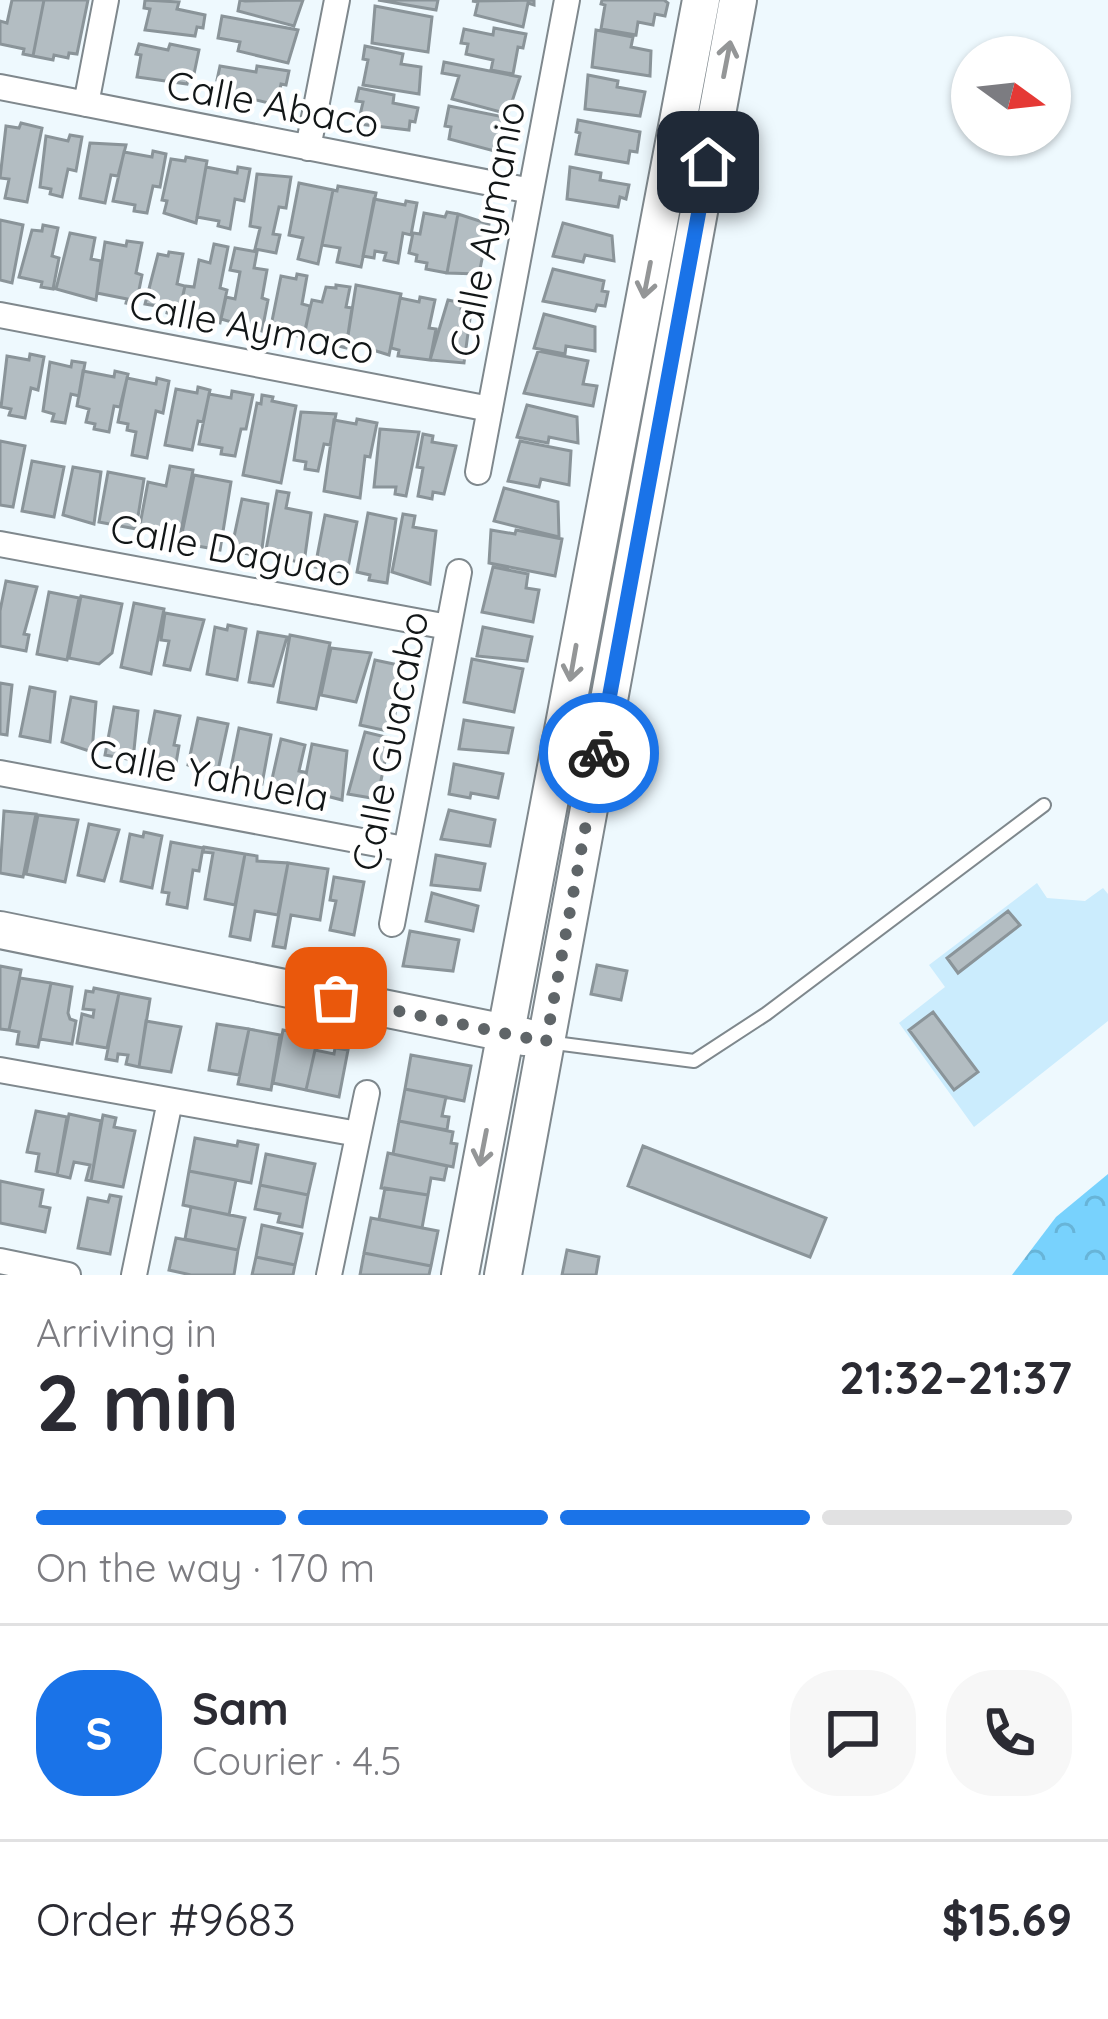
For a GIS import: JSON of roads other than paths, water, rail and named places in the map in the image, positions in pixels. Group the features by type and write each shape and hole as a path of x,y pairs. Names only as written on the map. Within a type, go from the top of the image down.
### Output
{"main road":[{"path":"460,1275 701,0"},
{"path":"503,1275 738,0"},
{"path":"0,930 546,1042"}],"street":[{"path":"86,104 106,0"},
{"path":"308,148 338,0"},
{"name":"Calle Aymanio","path":"478,472 567,0"},
{"name":"Calle Abaco","path":"0,87 531,191"},
{"name":"Calle Aymaco","path":"0,315 490,409"},
{"name":"Calle Daguao","path":"0,544 448,627"},
{"name":"Calle Guacabo","path":"392,924 459,572"},
{"name":"Calle Yahuela","path":"0,773 404,849"},
{"path":"0,1070 358,1134"},
{"path":"329,1275 367,1093"},
{"path":"134,1275 170,1101"},
{"path":"0,1261 68,1275"}],"lane":[{"path":"546,1042 694,1061 766,1014 1044,805"}]}
